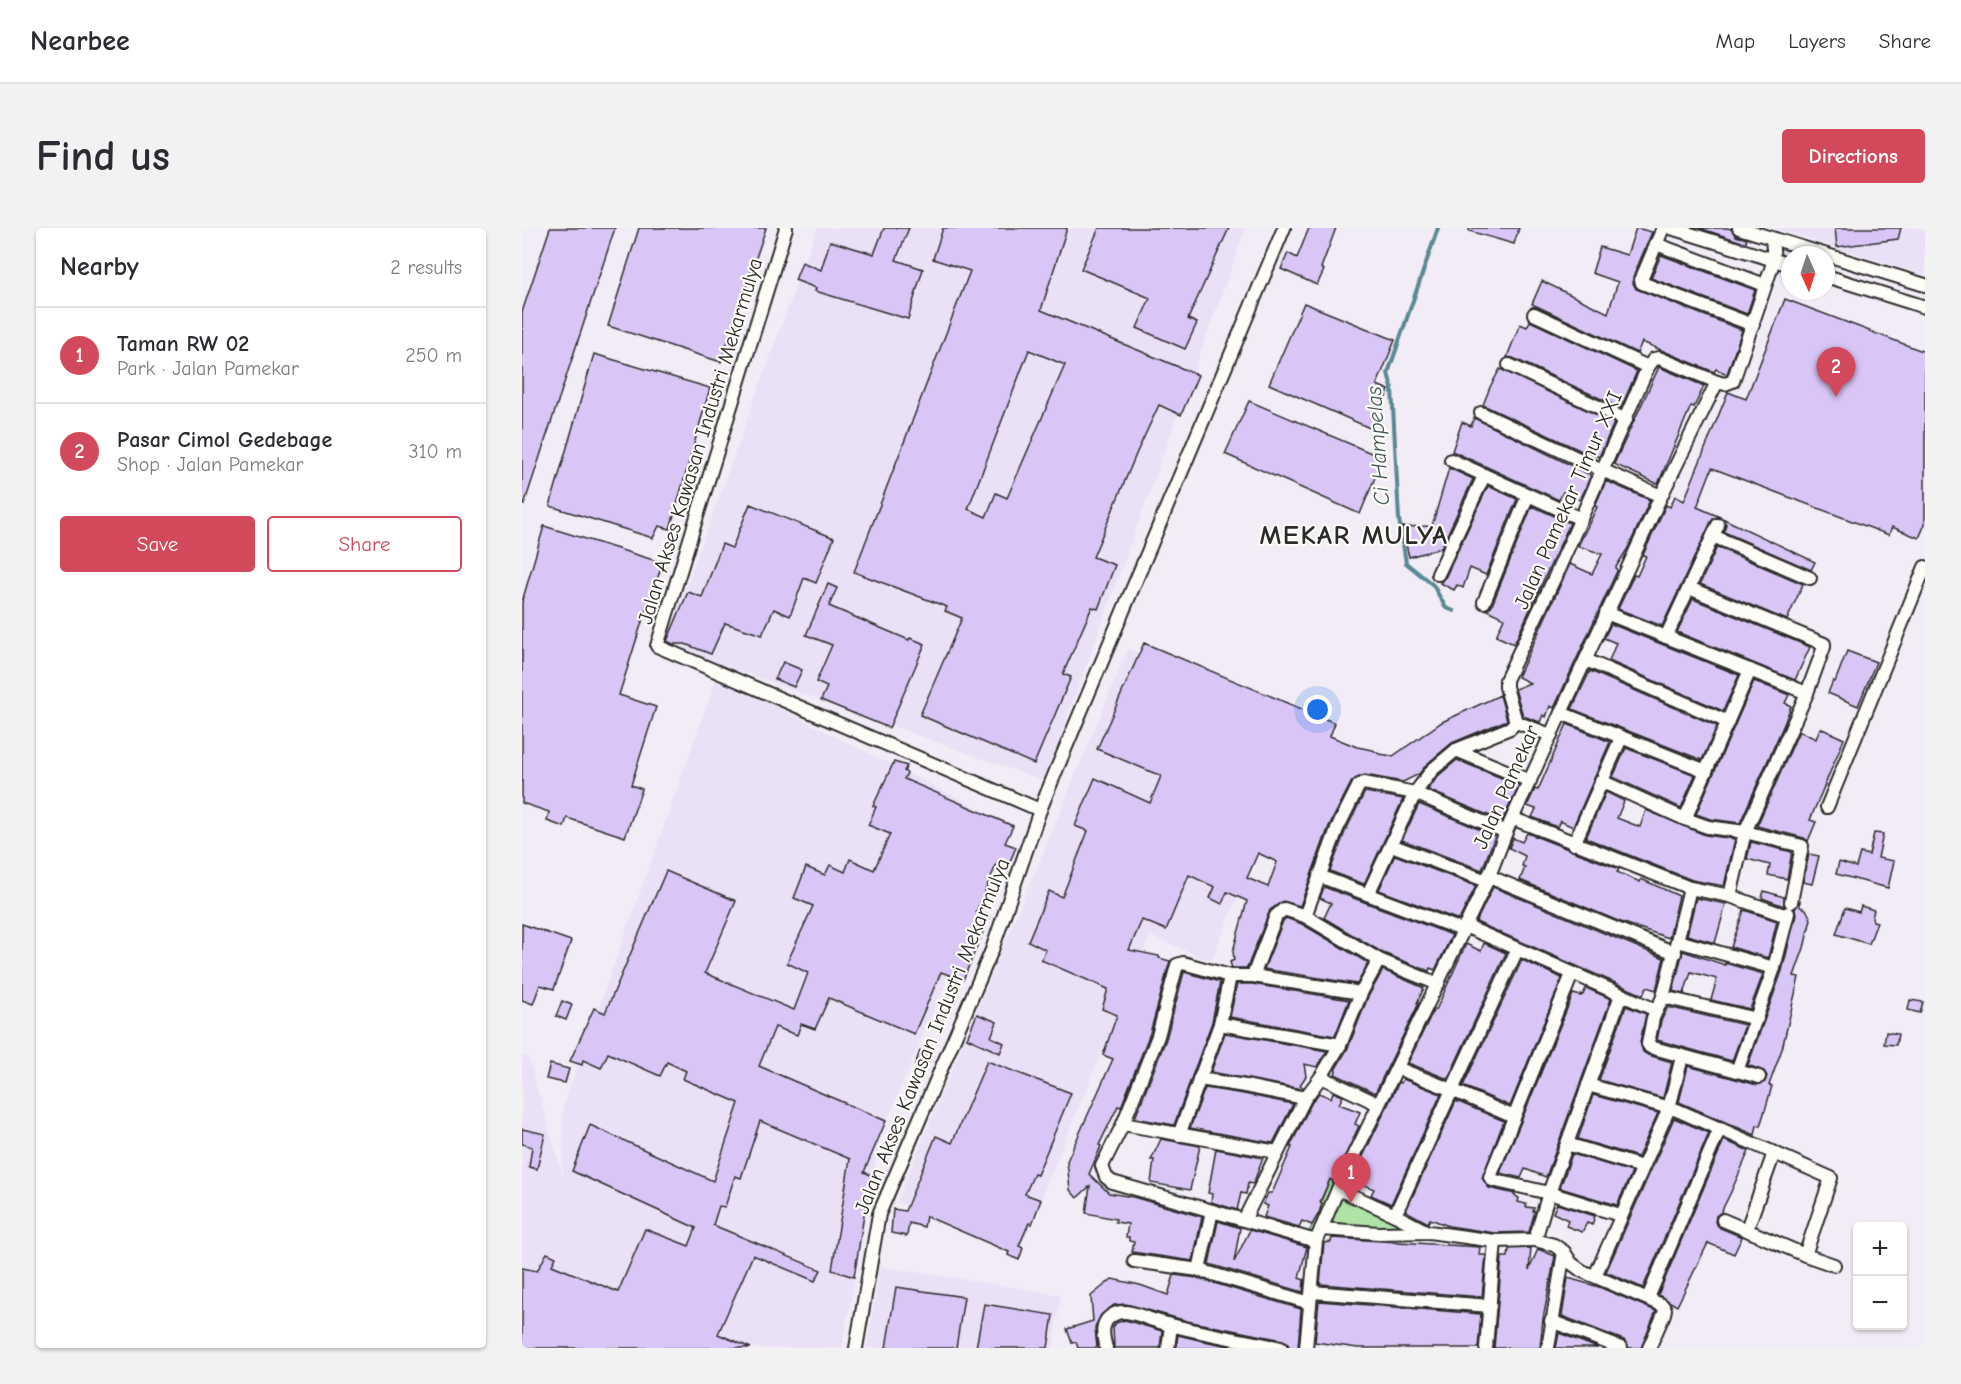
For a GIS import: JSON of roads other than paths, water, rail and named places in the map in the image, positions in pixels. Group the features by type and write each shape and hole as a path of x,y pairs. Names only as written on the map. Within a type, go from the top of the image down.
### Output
{"street":[{"name":"Jalan Akses Kawasan Industri Mekarmulya","path":"786,228 657,646 1040,810"},
{"name":"Jalan Akses Kawasan Industri Mekarmulya","path":"856,1348 879,1214 992,951 1040,810 1284,228"},
{"path":"1663,228 1641,280 1644,285 1753,325"},
{"path":"1671,228 1781,262"},
{"path":"1739,228 1925,285"},
{"path":"1534,314 1648,367 1659,358 1725,384 1733,381 1753,325 1774,260 1772,239"},
{"path":"1656,244 1765,285"},
{"path":"1835,279 1925,307"},
{"path":"1509,365 1626,420"},
{"name":"Jalan Pamekar Timur XXI","path":"1516,722 1506,680 1554,579 1648,367"},
{"name":"Jalan Pamekar","path":"1306,1348 1316,1241 1338,1189 1488,878 1506,832 1514,819 1606,613 1717,382"},
{"path":"1481,413 1661,496"},
{"path":"1451,460 1581,519"},
{"path":"1438,574 1484,476"},
{"path":"1484,602 1528,495"},
{"path":"1666,637 1716,530 1810,578"},
{"path":"1827,807 1925,567"},
{"path":"1689,588 1824,644 1807,693 1745,832 1730,896"},
{"path":"1606,613 1807,693"},
{"path":"1586,660 1728,722"},
{"path":"1685,819 1750,670"},
{"path":"1561,713 1706,771"},
{"path":"1368,894 1415,793 1432,770 1456,750 1510,728 1516,722 1551,735"},
{"path":"1574,844 1621,738"},
{"path":"1456,750 1530,781"},
{"path":"1601,781 1708,827 1745,832 1803,847 1774,968 1737,1071"},
{"path":"1305,916 1337,829 1359,785 1364,783 1415,793 1506,832"},
{"path":"1514,819 1690,888 1788,910"},
{"path":"1391,844 1676,947 1774,968"},
{"path":"1319,876 1464,928 1656,1010"},
{"path":"1690,888 1663,997 1656,1010 1647,1040 1648,1044 1650,1047 1682,1057 1759,1077"},
{"path":"1253,976 1280,911 1289,910 1305,916 1379,960 1438,984"},
{"path":"1395,1215 1517,950"},
{"path":"1244,1220 1305,1098 1340,1045 1361,993 1379,960"},
{"path":"1316,1241 1112,1182 1106,1177 1102,1166 1123,1124 1158,1036 1177,965 1183,963 1230,976 1253,976 1361,993"},
{"path":"1572,974 1490,1177 1492,1180 1549,1193 1620,1215"},
{"path":"1179,1135 1220,1024 1230,976"},
{"path":"1535,1240 1549,1193 1621,995"},
{"path":"1663,997 1757,1019"},
{"path":"1220,1024 1340,1045"},
{"path":"1595,1276 1669,1108 1682,1057"},
{"path":"1397,1068 1514,1117"},
{"path":"1321,1077 1378,1104"},
{"path":"1199,1079 1305,1098"},
{"path":"1588,1085 1669,1108 1720,1128 1831,1178 1805,1254"},
{"path":"1123,1124 1277,1152"},
{"path":"1647,1299 1720,1128"},
{"path":"1567,1144 1642,1167"},
{"path":"1747,1229 1774,1153"},
{"path":"1338,1189 1429,1232"},
{"path":"1199,1270 1212,1211"},
{"path":"1723,1220 1834,1265"},
{"path":"1321,1229 1379,1233 1429,1232 1495,1241 1535,1240 1554,1245 1564,1252 1575,1266 1662,1305 1665,1309 1649,1348"},
{"path":"1486,1348 1495,1241"},
{"path":"1548,1348 1564,1252"},
{"path":"1134,1261 1199,1270 1311,1297 1490,1306"},
{"path":"1106,1348 1102,1329 1110,1317 1121,1312 1171,1326 1281,1348"},
{"path":"1551,1321 1621,1348"},
{"path":"1168,1348 1171,1326"}],"waterway":[{"name":"Ci Hampelas","path":"1438,228 1388,373 1392,388 1399,519 1406,563 1433,585 1446,608 1454,611"}],"place":[{"name":"Pasar Cimol Gedebage","path":"1836,397"},
{"name":"Taman RW 02","path":"1351,1203"}],"district":[{"name":"MEKAR MULYA","path":"1354,535"}]}
